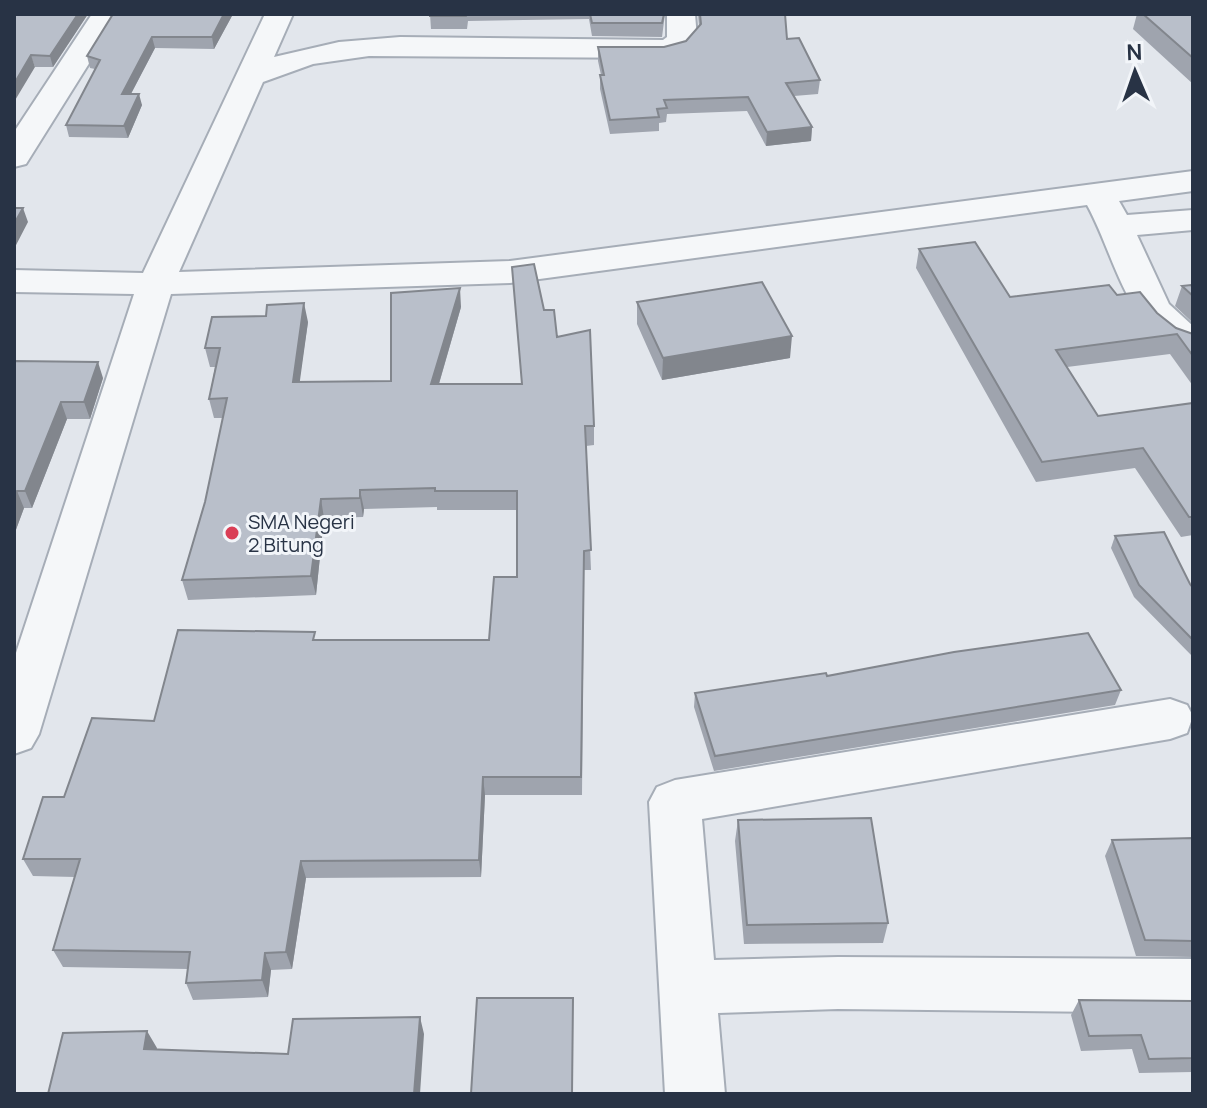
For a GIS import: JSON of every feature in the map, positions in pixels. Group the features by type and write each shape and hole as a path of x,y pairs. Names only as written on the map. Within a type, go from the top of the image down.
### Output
{"street":[{"path":"14,157 106,14"},
{"path":"14,734 156,284 279,14"},
{"path":"398,45 408,14"},
{"path":"251,76 275,65 325,51 398,45 542,36 664,49 675,46 682,38 681,14"},
{"path":"14,281 156,284 510,272 1193,181"},
{"path":"1097,193 1116,226 1148,305 1165,326 1193,342"},
{"path":"1116,226 1193,220"},
{"path":"695,1094 675,802 1170,719"},
{"path":"689,987 838,983 1193,986"}],"building":[{"path":"14,14 78,14 50,56 31,55 14,84"},
{"path":"113,14 224,14 212,37 152,37 122,94 139,94 124,126 66,125 100,60 87,56"},
{"path":"430,14 467,14 430,16"},
{"path":"590,14 664,14 662,23 592,23"},
{"path":"700,14 785,14 787,39 799,38 820,80 786,83 812,127 767,132 748,97 664,100 667,108 657,109 659,117 610,120 600,75 604,75 598,47 664,47 686,41 701,24"},
{"path":"1143,14 1193,14 1193,58"},
{"path":"14,208 23,208 14,224"},
{"path":"975,242 1010,297 1109,285 1117,295 1140,292 1157,313 1176,328 1193,334 1193,356 1177,334 1056,350 1098,416 1193,403 1193,517 1189,517 1143,448 1042,462 919,249"},
{"path":"534,264 544,310 554,310 557,337 590,330 594,426 585,426 591,550 584,551 581,777 483,777 479,860 301,861 286,952 265,953 262,980 186,983 190,952 53,950 80,859 23,859 43,797 64,797 92,718 154,721 178,630 315,632 313,640 489,640 494,577 517,577 517,491 435,491 435,488 360,490 360,498 321,499 311,576 182,580 205,502 227,398 209,399 220,348 205,348 212,317 266,316 267,305 304,303 293,382 391,381 391,293 460,288 431,384 522,384 512,267"},
{"path":"762,282 792,336 663,358 637,302"},
{"path":"1191,285 1193,288 1193,296 1182,286"},
{"path":"14,361 98,362 84,402 61,402 25,491 17,491 14,499"},
{"path":"1164,532 1193,588 1193,640 1139,585 1115,536"},
{"path":"1088,633 1121,690 715,756 695,693 826,673 827,676 954,652"},
{"path":"871,818 888,923 747,925 738,820"},
{"path":"1193,838 1193,941 1145,940 1112,840"},
{"path":"477,998 573,998 572,1094 471,1094"},
{"path":"1079,1000 1193,1001 1193,1058 1149,1059 1141,1035 1089,1036"},
{"path":"420,1017 414,1094 48,1094 63,1033 147,1031 144,1049 288,1054 293,1019"}],"place":[{"name":"SMA Negeri 2 Bitung","path":"232,533"}]}
